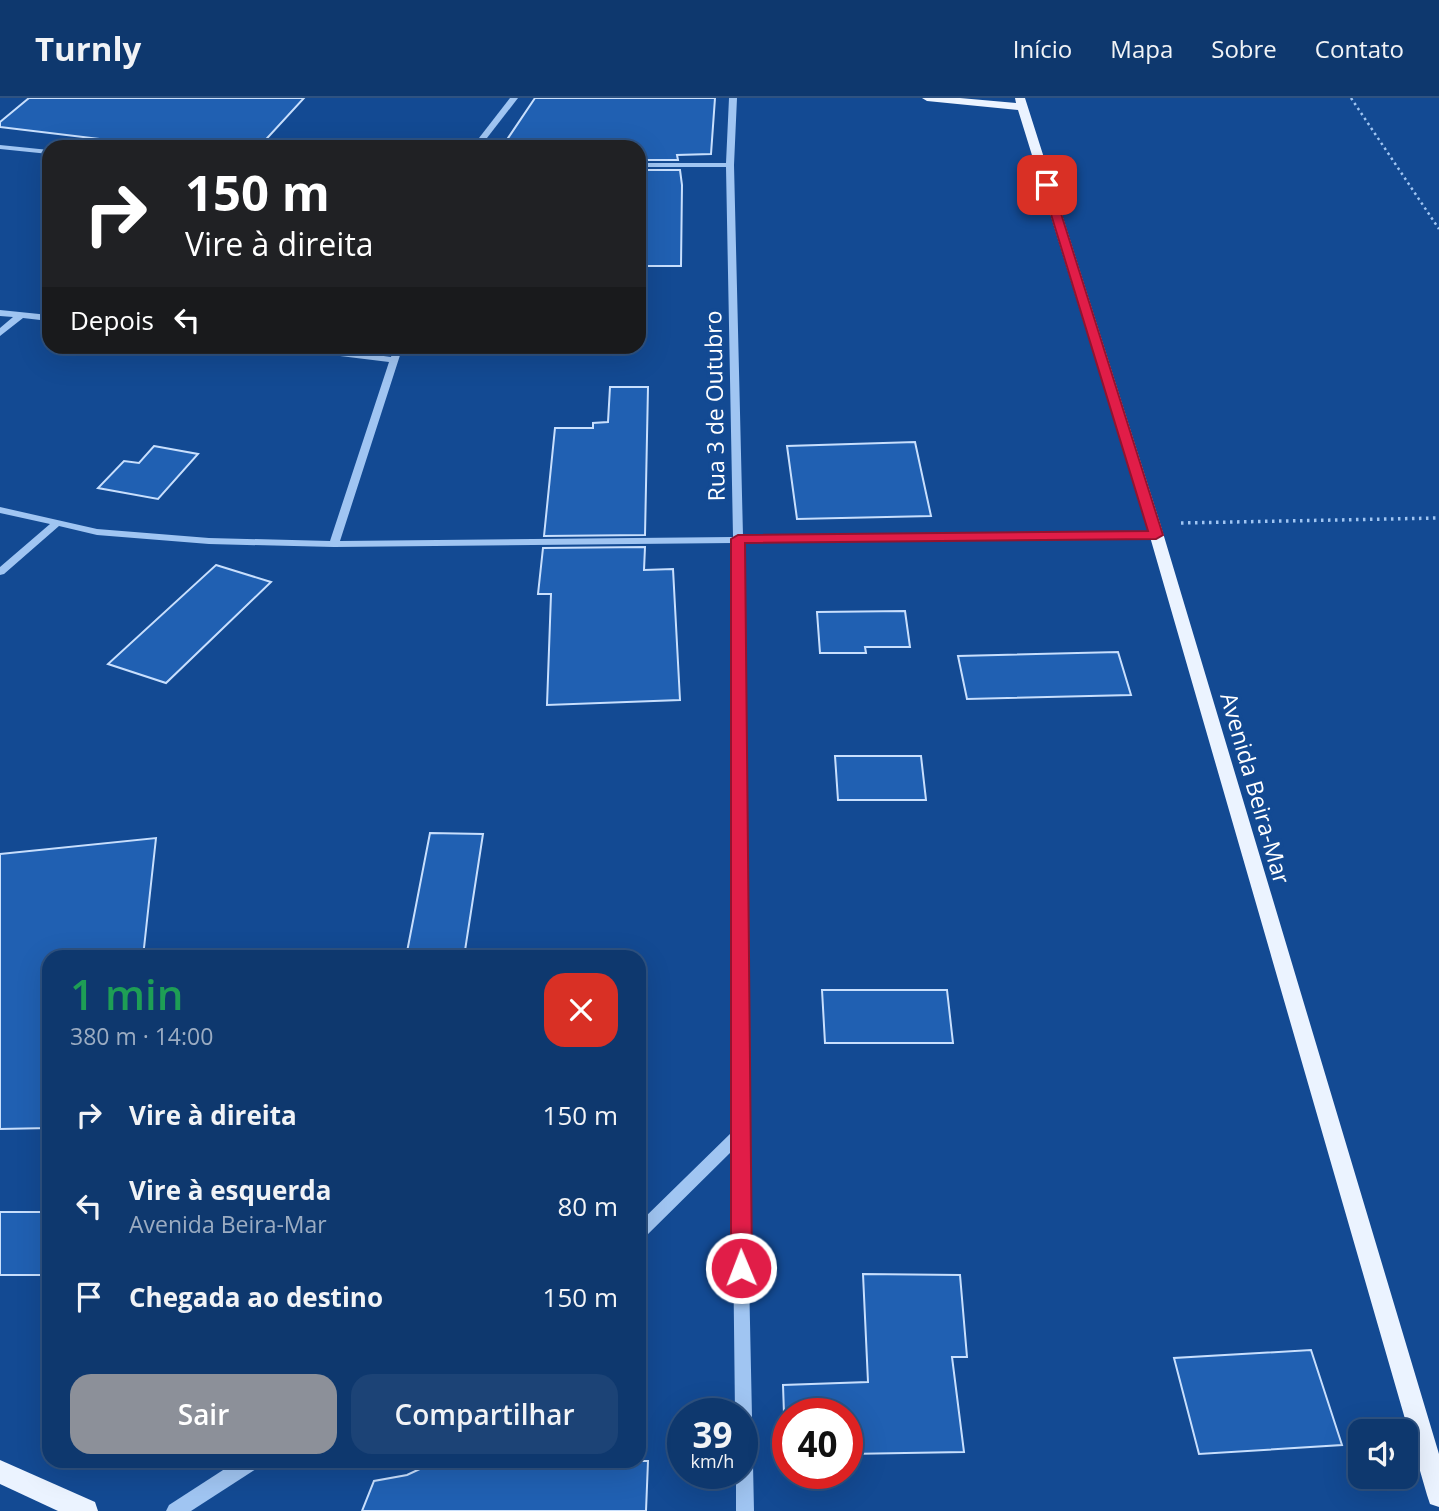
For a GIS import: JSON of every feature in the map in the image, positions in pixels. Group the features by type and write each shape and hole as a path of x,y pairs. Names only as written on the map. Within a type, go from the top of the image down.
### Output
{"main road":[{"path":"927,98 1021,102"},
{"name":"Avenida Beira-Mar","path":"1021,102 1154,529 1439,1495"},
{"path":"0,1472 86,1511"}],"street":[{"path":"481,140 514,98"},
{"name":"Rua 3 de Outubro","path":"733,98 730,165 738,539 739,1134 745,1511"},
{"path":"0,147 42,151"},
{"path":"646,165 730,165"},
{"path":"0,313 42,317"},
{"path":"0,333 21,315"},
{"path":"348,354 396,360"},
{"path":"334,544 397,354"},
{"path":"0,510 97,532 209,541 334,544 738,539 1154,529"},
{"path":"0,572 55,524"},
{"path":"646,1226 739,1134"},
{"path":"175,1511 242,1468"}],"path":[{"path":"1351,98 1439,229"},
{"path":"1154,529 1439,518"}],"building":[{"path":"29,98 304,98 265,140 108,140 0,127 0,122"},
{"path":"535,98 715,98 711,154 677,155 678,160 646,160 646,140 507,140"},
{"path":"646,170 680,170 681,266 646,266"},
{"path":"610,387 648,387 645,535 544,536 555,428 593,428 593,423 608,422"},
{"path":"915,442 931,516 797,519 787,446"},
{"path":"154,446 198,454 158,499 98,488 124,461 139,463"},
{"path":"645,547 644,570 673,569 680,700 547,705 551,594 538,594 543,548"},
{"path":"216,565 271,582 166,683 108,664"},
{"path":"905,611 910,647 865,647 866,653 820,653 817,612"},
{"path":"1118,652 1131,695 967,699 958,656"},
{"path":"835,756 921,756 926,800 838,800"},
{"path":"430,833 483,834 465,950 407,950"},
{"path":"156,838 144,950 42,950 42,1128 0,1129 0,854"},
{"path":"822,990 947,990 953,1043 825,1043"},
{"path":"0,1212 42,1212 42,1275 0,1275"},
{"path":"863,1274 960,1275 967,1357 952,1357 964,1452 863,1454 863,1398 783,1398 783,1385 868,1382"},
{"path":"1311,1350 1342,1445 1199,1454 1174,1358"},
{"path":"648,1461 646,1511 362,1511 374,1481 407,1475 422,1468 646,1468"}],"route":[{"path":"741,1268 738,539 1156,535 1047,185"}]}
